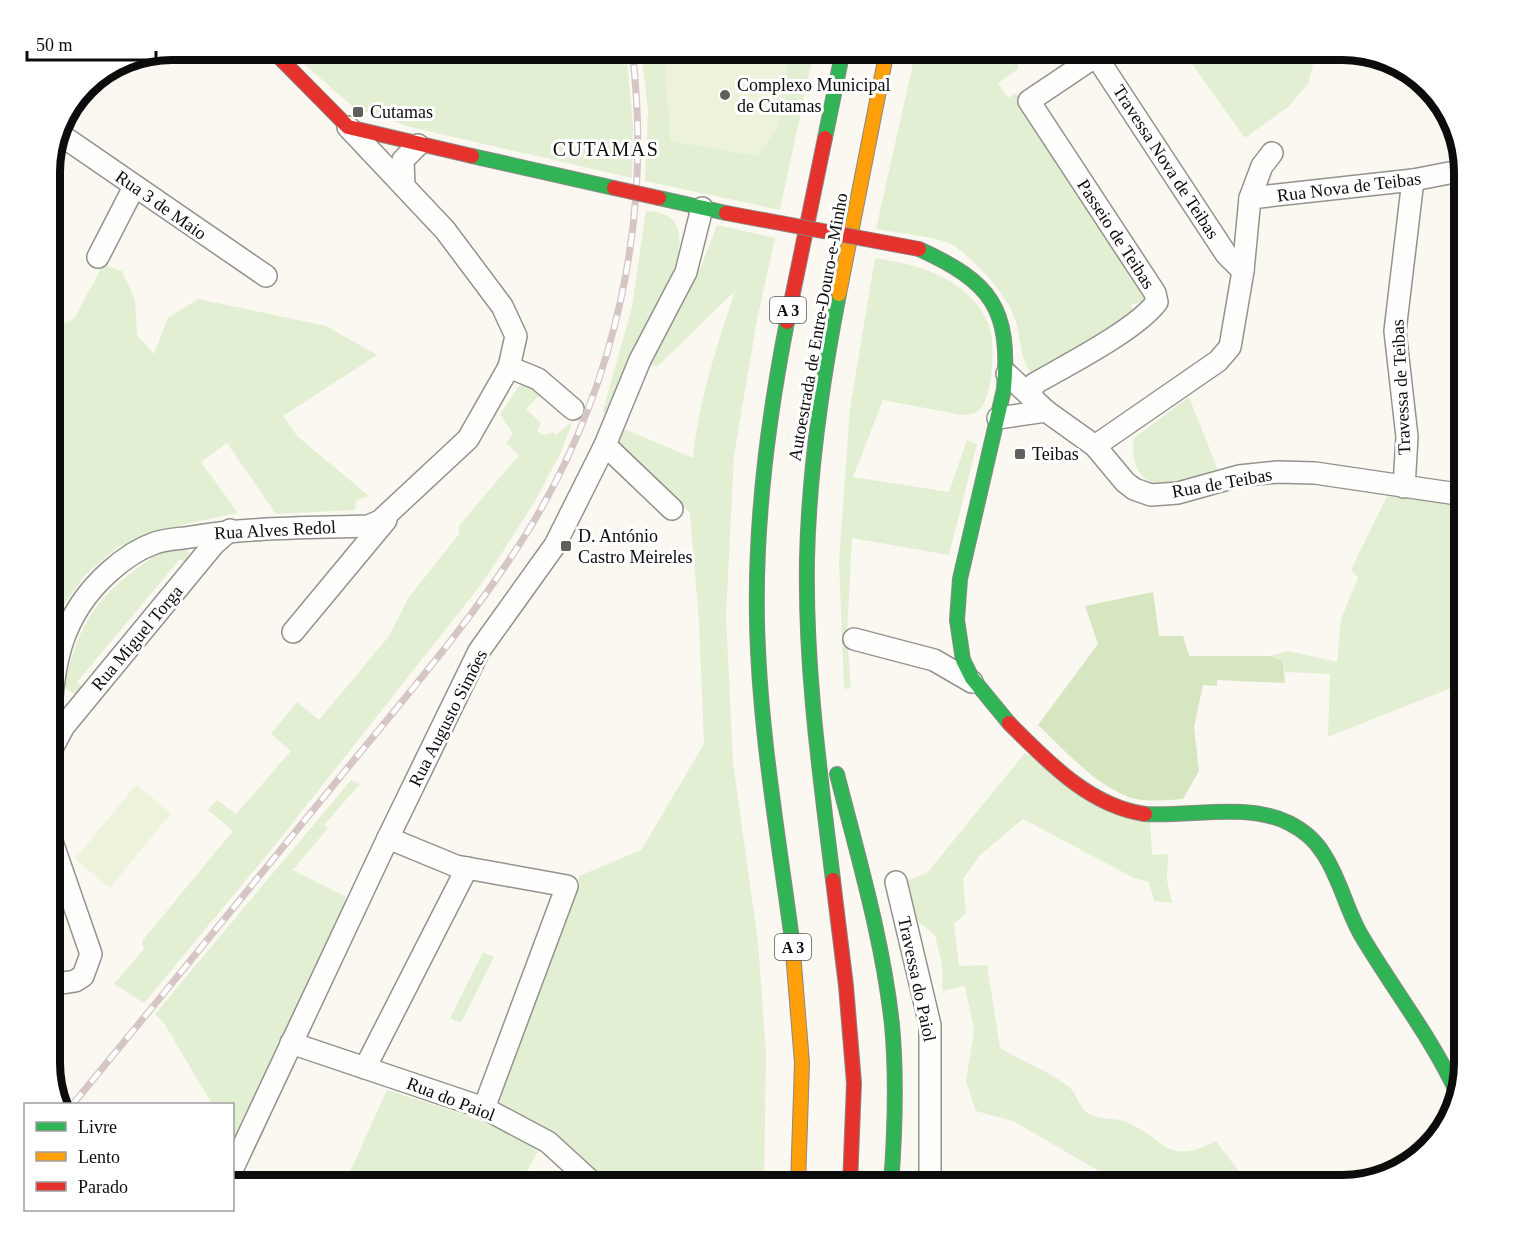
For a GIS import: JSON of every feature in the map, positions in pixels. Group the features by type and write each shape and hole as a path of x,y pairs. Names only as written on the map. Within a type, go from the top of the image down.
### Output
{"main road":[{"path":"282,60 348,128 702,208 919,249 957,265 990,298 1003,323 1008,352 1007,374 960,579 957,604 958,644 972,682 1059,773 1105,803 1124,811 1150,815 1253,813 1275,818 1307,834 1322,850 1359,931 1436,1048 1452,1083"},
{"name":"Autoestrada de Entre-Douro-e-Minho","path":"799,1175 802,1122 798,992 760,696 757,617 758,563 770,414 785,326 841,60"},
{"name":"Autoestrada de Entre-Douro-e-Minho","path":"850,1175 854,1083 850,1020 816,752 810,665 808,535 819,403 885,60"},
{"path":"810,665 878,939 889,1004 895,1110 892,1175"}],"street":[{"name":"Passeio de Teibas","path":"1030,396 1034,384 1095,349 1150,311 1157,302 1155,293 1029,101 1085,60"},
{"name":"Travessa Nova de Teibas","path":"1099,60 1226,254 1243,271"},
{"name":"Rua Alves Redol","path":"60,648 80,603 97,583 116,566 155,543 231,530 368,526 392,512 468,439 509,367 516,336 502,306 445,230 348,128"},
{"name":"Rua 3 de Maio","path":"65,138 266,276"},
{"path":"404,186 404,160 418,145"},
{"name":"Rua Nova de Teibas","path":"1095,446 1218,361 1230,347 1243,271 1250,198 1262,166 1272,153"},
{"name":"Rua Nova de Teibas","path":"1250,198 1413,180 1449,173"},
{"name":"Travessa de Teibas","path":"1404,487 1407,437 1395,331 1413,180"},
{"path":"98,257 134,187"},
{"name":"Rua Augusto Simões","path":"234,1166 479,651 555,545 605,445 640,360 686,272 702,208"},
{"path":"509,367 538,379 573,409"},
{"name":"Rua de Teibas","path":"1007,374 1046,411 1095,446 1125,482 1134,489 1151,495 1178,492 1239,476 1277,472 1315,473 1454,494"},
{"path":"998,418 1046,411"},
{"path":"605,445 672,509"},
{"path":"293,632 392,512"},
{"name":"Rua Miguel Torga","path":"60,733 214,544 231,530"},
{"path":"854,639 934,660 972,682"},
{"path":"388,838 456,866 567,886 484,1108"},
{"path":"60,865 91,954 84,976 75,981 60,983"},
{"path":"365,1068 467,868"},
{"name":"Travessa do Paiol","path":"896,882 930,1025 930,1175"},
{"name":"Rua do Paiol","path":"291,1042 484,1108 548,1142 584,1175"}],"green space":[{"path":"299,60 627,60 633,125 632,178 410,127 351,105"},
{"path":"642,60 665,60 667,85 777,128 787,60 812,60 780,210 645,181 648,111"},
{"name":"Complexo Municipal de Cutamas","path":"665,60 787,60 777,128 757,156 670,141"},
{"path":"914,60 1015,60 1018,69 998,83 1008,98 1016,93 1144,285 1146,300 1131,305 1132,309 1141,313 1037,381 1024,360 1016,322 1007,301 971,259 946,242 876,229"},
{"path":"1189,60 1314,60 1308,84 1289,106 1245,138"},
{"path":"646,211 665,214 675,223 679,241 677,257 663,294 629,359 608,416 603,411 632,307"},
{"path":"717,225 775,238 757,320 734,455 726,616 733,763 758,942 766,1052 764,1175 598,1175 574,1153 497,1100 555,952 579,876 641,850 704,744 699,622 690,513 615,440 622,428 693,458 704,394 735,291 658,366 650,365 699,272"},
{"path":"875,258 913,266 936,274 958,286 972,299 984,315 990,329 992,371 984,404 973,414 962,415 883,400 853,477 949,492 967,440 977,444 949,555 852,538 847,636 851,688 844,689 839,561 850,409"},
{"path":"103,265 122,271 135,300 137,335 154,354 168,318 198,299 326,326 377,355 283,416 297,436 369,496 356,501 355,510 276,514 227,443 201,462 238,513 186,524 118,547 85,575 60,612 60,325 74,319"},
{"path":"529,384 542,393 526,409 541,423 537,431 543,435 553,432 556,435 573,421 561,452 534,503 483,582 276,844 144,1003 114,984 144,949 142,941 233,831 208,810 217,800 236,814 291,751 271,734 297,702 319,720 389,636 409,597 459,534 459,526 519,455 506,443 513,434 500,414 519,386"},
{"path":"1189,397 1218,470 1177,483 1164,485 1148,481 1142,476 1135,461 1134,438"},
{"path":"1389,492 1454,500 1454,687 1328,737 1330,674 1285,672 1283,661 1269,656 1288,651 1337,662 1341,619 1358,578 1351,570"},
{"path":"183,547 192,556 186,563 180,559 77,682 83,688 78,696 64,687 74,650 88,619 108,593 154,557 169,549"},
{"path":"1153,592 1159,636 1183,636 1189,656 1269,656 1283,661 1285,683 1217,680 1217,686 1203,685 1194,727 1199,771 1183,799 1140,800 1114,790 1079,765 1038,725 1098,644 1085,606"},
{"path":"1025,753 1150,820 1152,855 1168,854 1167,880 1172,903 1154,901 1149,882 1134,878 1023,819 980,855 963,879 966,913 954,924 959,966 987,965 1000,1048 1065,1084 1090,1115 1126,1122 1167,1148 1176,1151 1199,1148 1216,1141 1242,1175 1106,1175 1013,1121 976,1111 966,1082 974,1030 965,986 942,991 942,965 935,935 915,919 905,881 927,873"},
{"path":"351,780 360,784 324,825 328,828 293,870 350,899 238,1136 234,1135 234,1103 211,1103 164,1023 155,1014"},
{"path":"136,785 171,813 110,888 75,859"},
{"path":"483,952 494,957 461,1023 450,1018"},
{"path":"387,1090 484,1123 521,1140 538,1151 528,1170 500,1175 349,1175"}],"railway":[{"path":"74,1103 460,629 528,531 559,476 584,419 605,360 621,299 632,238 637,175 637,113 633,60"}],"traffic: fast":[{"path":"825,138 841,60"},
{"path":"472,156 614,188"},
{"path":"659,198 726,213"},
{"path":"919,249 964,273 979,286 991,301 999,318 1004,338 1004,389 960,579 957,620 963,660 972,678 1009,723"},
{"path":"833,880 811,680 807,559 810,492 817,426 839,294"},
{"path":"787,322 764,470 758,545 757,620 765,740 792,940"},
{"path":"837,774 869,899 888,993 894,1045 895,1085 892,1175"},
{"path":"1145,814 1255,813 1289,823 1308,836 1320,848 1329,863 1361,935 1452,1083"}],"traffic: slow":[{"path":"839,294 885,60"},
{"path":"792,940 802,1063 798,1175"}],"traffic: jam":[{"path":"282,60 348,127 472,156"},
{"path":"787,322 825,138"},
{"path":"614,188 659,198"},
{"path":"726,213 919,249"},
{"path":"1009,723 1038,752 1087,792 1105,802 1145,814"},
{"path":"833,880 846,986 854,1083 850,1175"}],"place":[{"name":"Complexo Municipal de Cutamas","path":"725,95"},
{"name":"Cutamas","path":"358,112"},
{"name":"Teibas","path":"1020,454"},
{"name":"D. António Castro Meireles","path":"566,546"}],"district":[{"name":"CUTAMAS","path":"606,149"}]}
